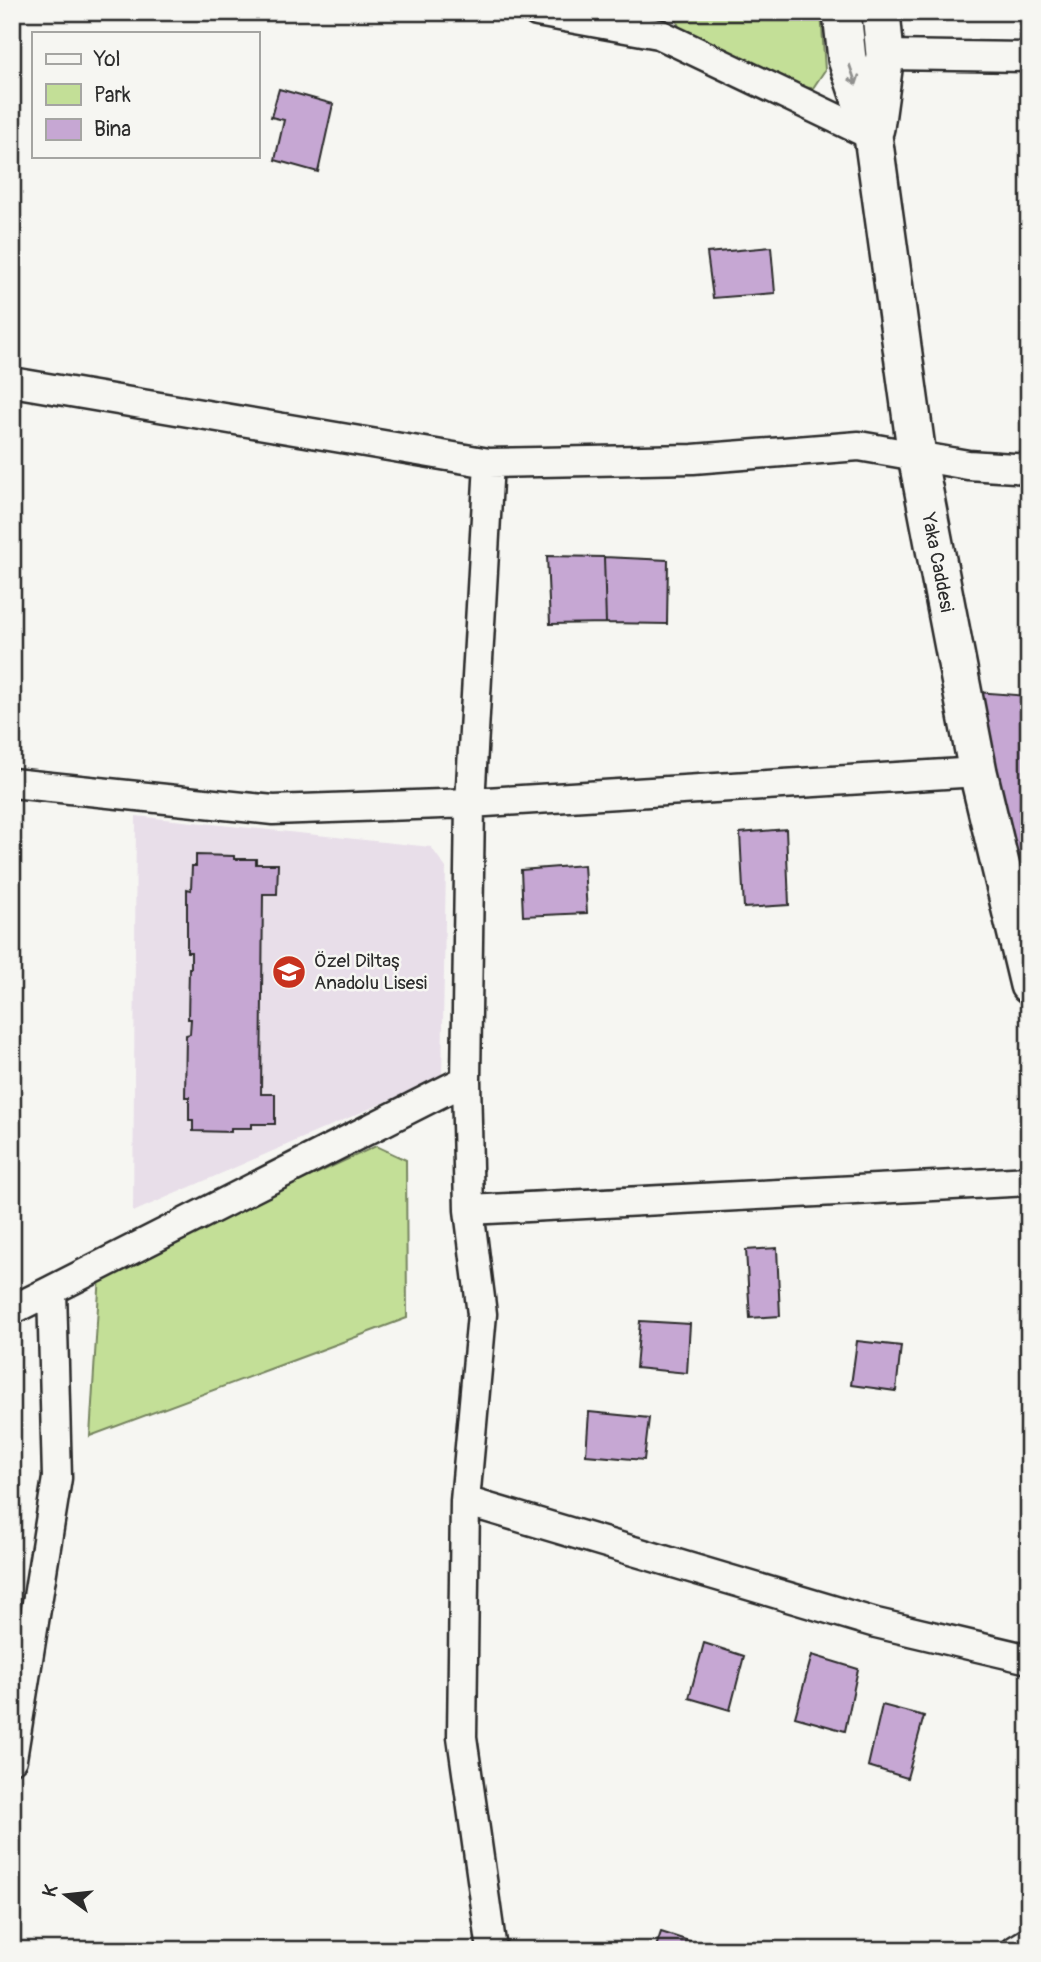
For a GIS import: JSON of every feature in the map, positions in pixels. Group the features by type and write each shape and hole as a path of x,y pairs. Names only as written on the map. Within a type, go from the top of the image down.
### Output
{"street":[{"path":"537,12 662,23 873,136"},
{"name":"Yaka Caddesi","path":"842,12 847,59 873,136 917,456 978,772 1016,875 1029,985"},
{"name":"Yaka Caddesi","path":"873,136 885,55 881,12"},
{"path":"885,55 1029,57"},
{"path":"12,382 489,463 693,459 859,446 968,465 1029,469"},
{"path":"489,463 470,803 466,1080 469,1210 482,1314 466,1501 462,1737 492,1950"},
{"path":"12,783 273,810 470,803 978,772"},
{"path":"12,1310 466,1080"},
{"path":"469,1210 1029,1181"},
{"path":"12,1759 57,1478 52,1290"},
{"path":"466,1501 876,1623 1029,1659"},
{"path":"1016,1950 1029,1942"}],"shaded area":[{"name":"Özel Diltaş Anadolu Lisesi","path":"136,816 431,847 446,868 442,1077 133,1212"}],"green space":[{"path":"674,12 821,12 825,70 813,88 791,87 679,27"},
{"path":"376,1146 406,1160 407,1318 90,1436 100,1274"}],"building":[{"path":"279,89 333,104 318,172 275,160 284,120 271,117"},
{"path":"771,247 775,293 713,298 707,253"},
{"path":"547,556 604,557 606,623 550,624"},
{"path":"604,557 668,560 667,624 606,623"},
{"path":"976,692 1029,696 1029,870 1022,870"},
{"path":"786,829 789,905 744,908 740,833"},
{"path":"196,855 234,856 234,859 256,859 256,864 278,864 277,894 263,894 261,1094 275,1094 275,1124 252,1124 252,1128 231,1128 231,1132 193,1131 193,1120 189,1120 189,1097 185,1097 186,1035 190,1034 191,1019 188,1019 191,952 187,952 187,889 191,890 192,866 196,866"},
{"path":"584,865 587,913 523,916 521,870"},
{"path":"777,1248 780,1316 750,1318 746,1250"},
{"path":"640,1321 690,1324 687,1373 636,1368"},
{"path":"857,1341 901,1346 896,1391 851,1385"},
{"path":"589,1412 649,1418 644,1460 586,1455"},
{"path":"704,1643 744,1656 730,1710 689,1698"},
{"path":"812,1655 858,1669 845,1731 795,1717"},
{"path":"882,1705 924,1716 907,1778 868,1766"},
{"path":"661,1932 717,1950 655,1950"}],"place":[{"name":"Özel Diltaş Anadolu Lisesi","path":"289,972"}]}
